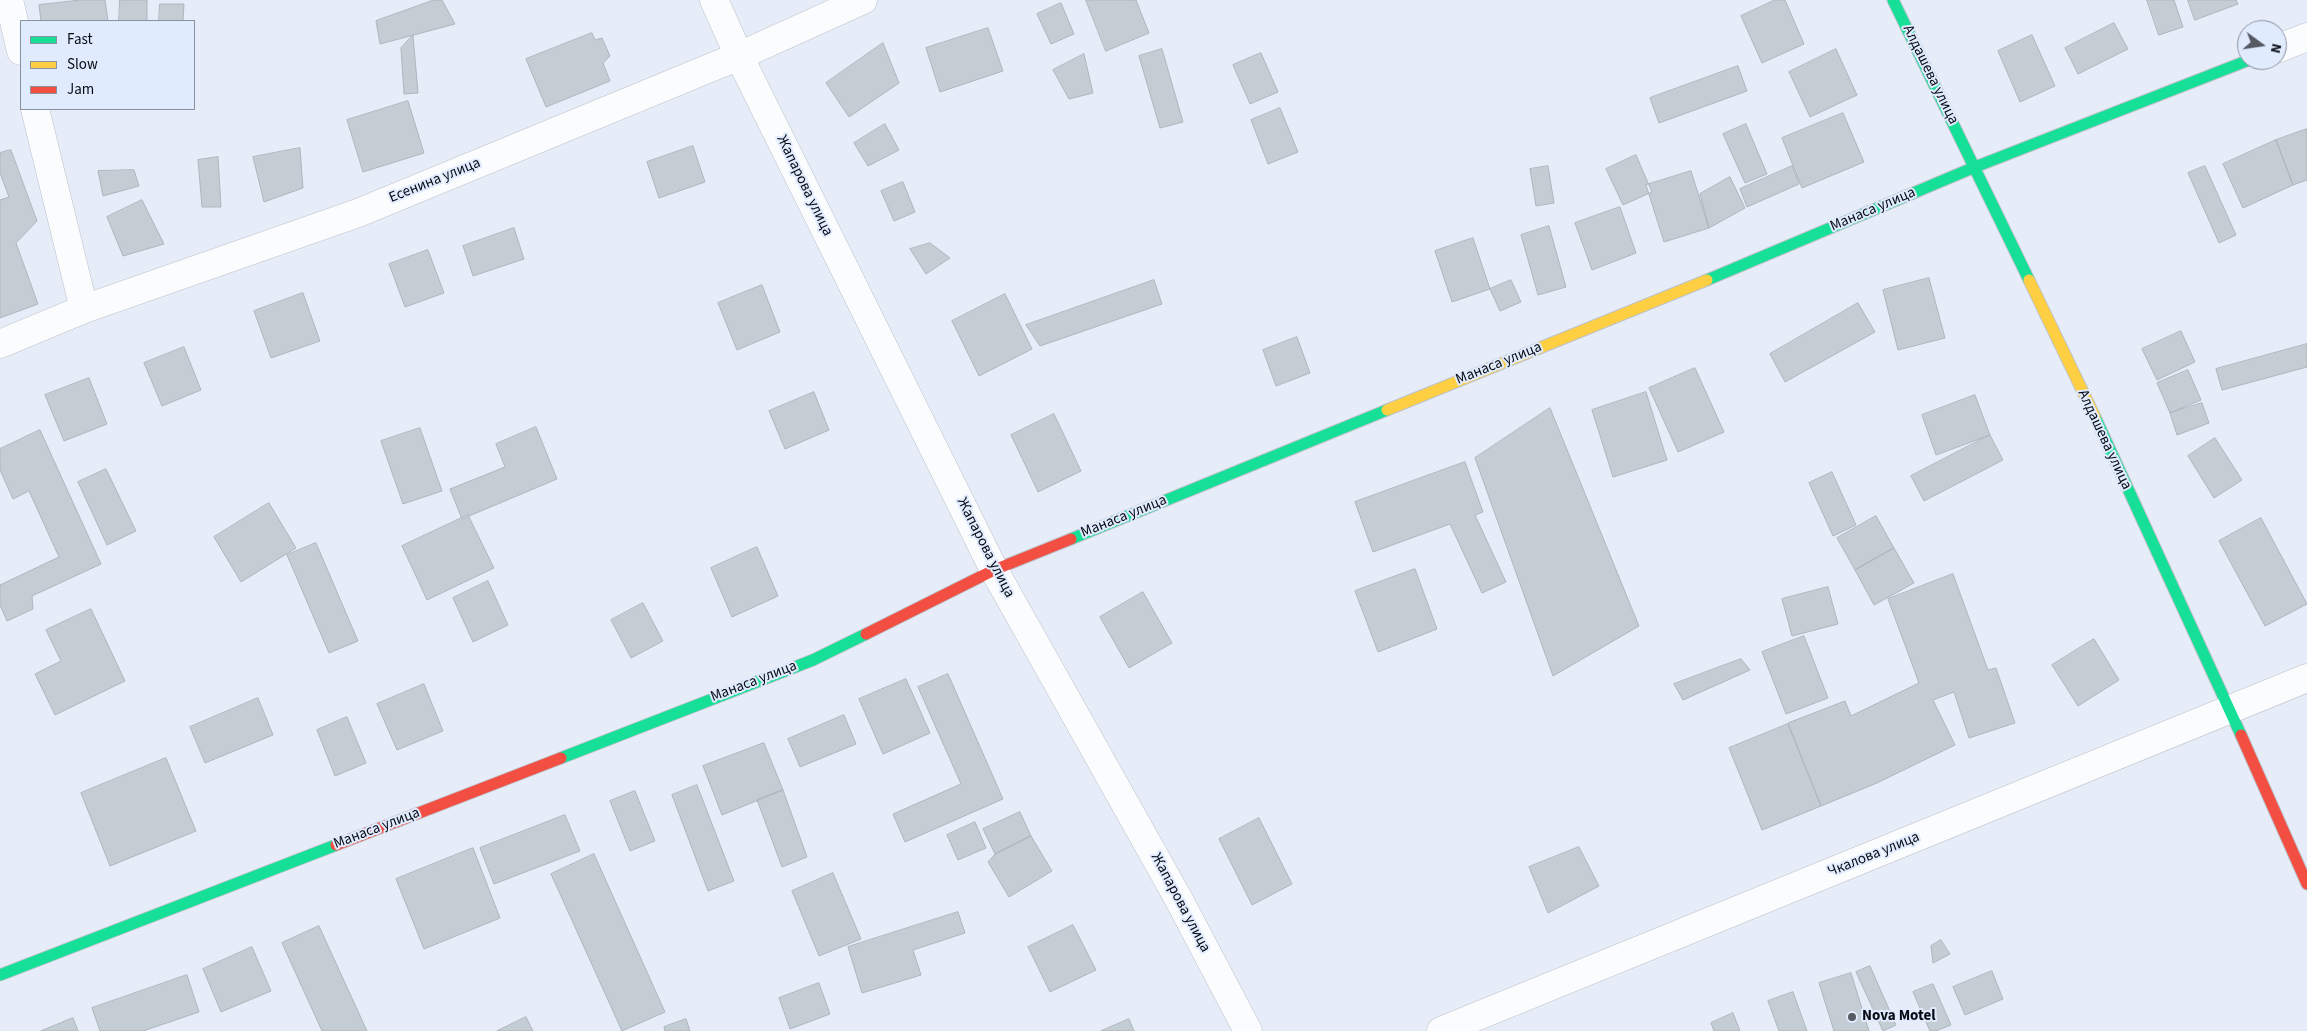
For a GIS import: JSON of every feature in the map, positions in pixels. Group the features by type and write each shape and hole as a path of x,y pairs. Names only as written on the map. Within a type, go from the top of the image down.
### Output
{"street":[{"path":"9,0 20,47"},
{"name":"Жапарова улица","path":"714,0 739,56 994,570 1178,898 1248,1031"},
{"name":"Есенина улица","path":"0,344 84,310 358,213 739,56 864,0"},
{"name":"Алдашева улица","path":"1893,0 1975,167 2232,709 2307,884"},
{"path":"2287,45 2307,37"},
{"name":"Манаса улица","path":"0,975 814,660 994,570 1832,228 1975,167 2237,65"},
{"path":"35,110 84,310"},
{"name":"Чкалова улица","path":"1441,1031 2307,678"}],"building":[{"path":"81,0 105,0 108,20 41,20 39,5"},
{"path":"120,0 147,0 147,20 119,20"},
{"path":"434,0 442,0 455,24 380,44 376,21"},
{"path":"1086,0 1136,0 1149,33 1106,51"},
{"path":"1775,0 1785,0 1804,44 1762,63 1741,16"},
{"path":"2147,0 2174,0 2183,27 2159,35"},
{"path":"2188,0 2236,0 2238,4 2195,20"},
{"path":"1061,3 1074,34 1051,44 1037,14"},
{"path":"160,4 184,4 183,20 159,20"},
{"path":"2114,23 2128,49 2078,74 2065,48"},
{"path":"988,28 1003,71 940,92 926,48"},
{"path":"592,33 595,40 602,38 610,56 603,63 610,81 546,107 526,59"},
{"path":"413,35 418,93 404,94 401,48"},
{"path":"2032,35 2055,86 2020,102 1998,51"},
{"path":"883,43 899,83 849,117 826,83"},
{"path":"1162,49 1183,122 1160,128 1139,56"},
{"path":"1836,49 1857,95 1810,117 1789,72"},
{"path":"1261,53 1278,92 1250,104 1233,65"},
{"path":"1084,54 1093,93 1069,99 1053,70"},
{"path":"1738,66 1747,91 1659,123 1650,98"},
{"path":"408,101 424,153 363,172 347,120"},
{"path":"1280,108 1298,152 1268,164 1251,120"},
{"path":"1843,113 1864,162 1802,188 1782,138"},
{"path":"885,124 899,150 868,166 854,143"},
{"path":"1746,124 1767,174 1745,183 1723,134"},
{"path":"2307,129 2307,180 2293,185 2276,140"},
{"path":"2276,140 2293,185 2243,208 2223,164"},
{"path":"693,146 705,182 659,198 647,162"},
{"path":"300,148 303,188 264,202 253,157"},
{"path":"11,150 37,221 16,243 38,304 0,318 0,200 9,197 0,173 0,153"},
{"path":"1636,155 1652,192 1623,205 1606,169"},
{"path":"218,157 221,207 202,207 198,160"},
{"path":"1548,166 1554,203 1536,206 1530,169"},
{"path":"1792,166 1799,184 1747,207 1740,189"},
{"path":"2205,166 2236,235 2219,243 2188,173"},
{"path":"134,170 139,186 103,196 98,171"},
{"path":"1691,171 1709,228 1664,242 1646,185"},
{"path":"1730,177 1745,208 1709,228 1700,194"},
{"path":"903,182 915,212 894,221 881,191"},
{"path":"142,200 164,244 123,256 107,217"},
{"path":"1620,207 1636,253 1592,270 1575,223"},
{"path":"1549,226 1566,287 1538,295 1521,235"},
{"path":"514,228 524,259 473,276 463,246"},
{"path":"1473,238 1490,289 1452,302 1435,251"},
{"path":"930,243 950,258 926,274 910,249"},
{"path":"428,250 444,293 405,307 389,264"},
{"path":"1929,278 1945,338 1898,350 1883,290"},
{"path":"1154,280 1162,304 1040,346 1026,325"},
{"path":"1511,280 1521,302 1500,311 1490,289"},
{"path":"762,285 780,332 737,350 718,303"},
{"path":"303,293 320,341 271,358 254,311"},
{"path":"1005,294 1032,349 979,376 952,321"},
{"path":"1858,303 1875,332 1785,382 1770,354"},
{"path":"2181,331 2195,362 2157,380 2142,349"},
{"path":"1297,337 1310,373 1276,386 1263,350"},
{"path":"2307,344 2307,367 2222,390 2216,369"},
{"path":"184,347 201,390 162,406 144,363"},
{"path":"1695,368 1724,432 1678,452 1649,388"},
{"path":"2188,370 2201,400 2170,413 2157,383"},
{"path":"89,378 107,424 64,441 45,395"},
{"path":"814,392 829,430 785,449 769,411"},
{"path":"1646,392 1667,460 1613,477 1592,410"},
{"path":"1975,395 1990,435 1936,455 1922,415"},
{"path":"2202,403 2209,423 2177,435 2170,413"},
{"path":"1550,408 1639,626 1553,676 1475,458"},
{"path":"1054,414 1081,471 1038,492 1011,435"},
{"path":"536,427 557,479 462,519 450,489 505,467 496,444"},
{"path":"420,428 442,491 403,504 381,441"},
{"path":"40,430 101,564 32,596 33,609 7,621 0,605 0,585 59,557 29,491 13,499 0,470 0,449"},
{"path":"1990,435 2003,460 1924,501 1911,476"},
{"path":"2215,438 2242,480 2214,498 2188,456"},
{"path":"1465,462 1483,512 1475,515 1506,582 1482,593 1450,524 1373,552 1355,502"},
{"path":"106,469 136,531 107,545 78,482"},
{"path":"1832,472 1856,525 1833,536 1809,483"},
{"path":"269,503 296,548 241,582 214,537"},
{"path":"468,515 494,568 427,600 402,546"},
{"path":"1876,516 1894,548 1855,570 1837,538"},
{"path":"2261,518 2307,604 2265,626 2219,541"},
{"path":"316,543 358,641 329,653 287,555"},
{"path":"757,547 778,596 732,617 711,568"},
{"path":"1894,548 1914,583 1874,605 1855,570"},
{"path":"1415,569 1437,629 1378,652 1355,591"},
{"path":"1953,574 1988,670 1996,668 2015,723 1969,738 1954,692 1933,700 1955,745 1877,783 1821,806 1788,723 1845,701 1851,716 1919,683 1888,599"},
{"path":"488,581 508,625 473,642 453,598"},
{"path":"1828,587 1838,624 1792,636 1782,599"},
{"path":"1143,592 1172,643 1129,668 1100,617"},
{"path":"643,603 663,641 631,658 611,620"},
{"path":"91,609 125,681 55,715 35,674 61,661 46,630"},
{"path":"1804,636 1828,698 1786,714 1762,652"},
{"path":"2094,639 2119,680 2078,706 2052,665"},
{"path":"1741,659 1750,670 1683,700 1674,684"},
{"path":"948,674 1003,799 905,842 893,814 961,784 918,687"},
{"path":"906,679 930,733 883,754 859,699"},
{"path":"424,684 443,731 397,750 377,704"},
{"path":"258,698 273,735 205,763 190,727"},
{"path":"844,715 856,744 800,767 788,739"},
{"path":"347,717 366,763 335,776 317,730"},
{"path":"1788,724 1821,806 1762,830 1729,748"},
{"path":"764,743 783,790 722,815 703,766"},
{"path":"166,758 196,831 110,866 81,793"},
{"path":"697,785 734,881 708,891 672,795"},
{"path":"783,790 807,857 782,867 757,800"},
{"path":"635,791 655,841 630,851 610,801"},
{"path":"1020,812 1031,836 995,854 983,829"},
{"path":"565,815 580,851 494,884 480,848"},
{"path":"1259,818 1292,884 1252,905 1219,839"},
{"path":"975,822 986,848 958,860 947,835"},
{"path":"1031,836 1052,871 1009,897 988,862 995,854"},
{"path":"1579,847 1599,886 1548,913 1529,867"},
{"path":"473,848 500,918 424,949 396,879"},
{"path":"594,854 665,1012 622,1031 551,874"},
{"path":"833,873 861,939 819,956 792,891"},
{"path":"958,912 965,933 913,950 921,975 862,993 848,947"},
{"path":"1073,925 1096,970 1050,992 1028,947"},
{"path":"319,926 367,1031 322,1031 282,943"},
{"path":"1941,940 1950,954 1933,963 1931,946"},
{"path":"252,947 271,991 221,1012 203,969"},
{"path":"1870,966 1896,1025 1883,1031 1856,972"},
{"path":"1992,971 2003,999 1965,1015 1953,987"},
{"path":"1851,973 1869,1031 1834,1031 1819,983"},
{"path":"187,975 199,1012 143,1031 100,1031 92,1008"},
{"path":"819,983 830,1014 790,1029 779,998"},
{"path":"1933,984 1951,1025 1936,1031 1930,1031 1913,992"},
{"path":"1793,992 1807,1031 1779,1031 1768,1001"},
{"path":"1733,1013 1740,1031 1714,1031 1711,1023"},
{"path":"526,1017 533,1031 497,1031"},
{"path":"73,1018 78,1031 41,1031"},
{"path":"686,1019 690,1031 665,1031 664,1027"},
{"path":"1129,1019 1134,1031 1101,1031"}],"traffic: fast":[{"path":"1893,0 2029,280"},
{"path":"1707,280 1975,167 2237,65"},
{"path":"1071,539 1387,410"},
{"path":"2095,417 2241,735"},
{"path":"561,758 813,660 866,634"},
{"path":"0,975 336,845"}],"traffic: slow":[{"path":"1387,410 1707,280"},
{"path":"2029,280 2095,417"}],"traffic: jam":[{"path":"866,634 994,570 1071,539"},
{"path":"2241,735 2307,884"},
{"path":"336,845 561,758"}],"place":[{"name":"Nova Motel","path":"1852,1017"}]}
